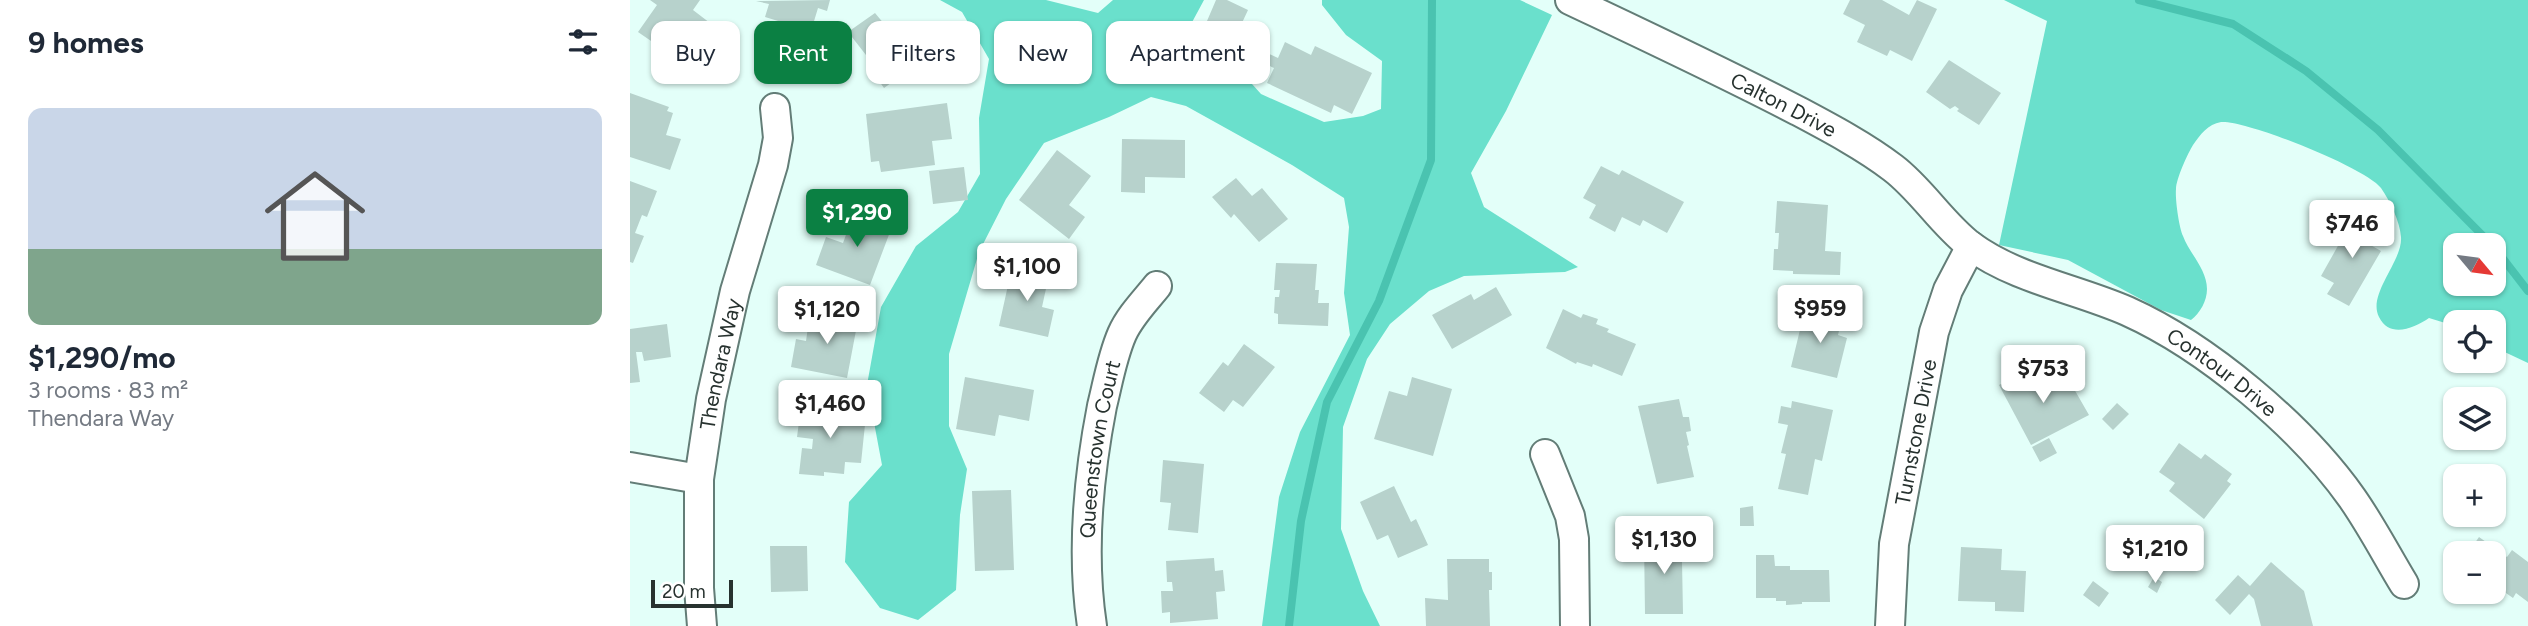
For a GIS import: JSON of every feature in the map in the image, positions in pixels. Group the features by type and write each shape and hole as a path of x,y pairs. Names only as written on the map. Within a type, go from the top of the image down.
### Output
{"street":[{"name":"Calton Drive","path":"1570,0 1777,99 1866,149 1895,170 1971,246"},
{"name":"Thendara Way","path":"702,626 699,588 699,479 711,399 725,334 773,165 778,138 775,108"},
{"name":"Contour Drive","path":"1971,246 2027,274 2145,320 2212,359 2286,424 2320,460 2352,498 2404,584"},
{"name":"Turnstone Drive","path":"1891,626 1894,544 1934,332 1948,290 1971,246"},
{"name":"Queenstown Court","path":"1092,626 1087,515 1100,416 1111,366 1123,332 1157,286"},
{"path":"1545,454 1558,480 1572,527 1575,626"},
{"path":"630,467 699,479"}],"green space":[{"path":"940,0 1046,0 1098,13 1113,0 1204,0 1193,21 1106,21 1106,84 1252,84 1261,94 1324,122 1363,116 1381,109 1382,61 1346,35 1322,5 1322,0 1520,0 1552,15 1506,111 1471,173 1484,207 1578,267 1565,272 1464,276 1429,291 1390,324 1367,359 1343,427 1341,529 1363,591 1380,626 1262,626 1279,497 1300,432 1350,335 1344,293 1349,227 1344,198 1292,165 1186,106 1151,97 1044,143 1006,199 979,252 949,354 949,426 967,469 960,515 956,590 918,620 880,608 845,562 849,502 882,465 867,385 881,307 916,246 958,212 980,174 979,118 989,59 980,43 980,21 967,21 962,12"},
{"path":"2004,0 2528,0 2528,363 2506,353 2506,310 2443,310 2443,322 2429,318 2402,330 2389,328 2384,324 2379,317 2378,298 2397,256 2401,237 2394,212 2381,188 2371,179 2331,158 2235,123 2216,123 2202,134 2188,154 2177,185 2177,206 2182,232 2201,268 2207,289 2202,306 2191,320 2161,310 2068,260 1999,245 2047,21"}],"building":[{"path":"650,0 700,0 693,10 707,21 651,21 651,41 638,32 657,5"},
{"path":"830,0 827,11 818,8 814,21 778,21 765,17 769,4 756,1"},
{"path":"1216,0 1227,0 1248,10 1243,21 1207,21"},
{"path":"1850,0 1882,0 1909,15 1917,0 1937,9 1912,61 1890,50 1887,56 1857,42 1865,25 1843,14"},
{"path":"875,13 882,21 866,21 866,55 852,37 852,29"},
{"path":"1285,42 1311,55 1315,46 1372,73 1352,114 1334,105 1331,113 1269,84 1274,68 1270,66 1270,54 1278,58"},
{"path":"1949,60 2001,93 1979,125 1957,111 1959,109 1955,106 1950,109 1926,92"},
{"path":"630,93 669,107 667,111 673,113 666,135 681,139 670,170 630,157"},
{"path":"947,103 952,139 932,141 935,165 881,172 879,161 871,162 866,114"},
{"path":"1122,139 1185,140 1185,178 1145,177 1145,193 1121,192"},
{"path":"1057,150 1091,176 1069,205 1085,217 1069,239 1019,200"},
{"path":"1601,166 1619,175 1622,170 1684,202 1667,233 1643,220 1640,226 1622,217 1615,232 1589,218 1596,205 1583,198"},
{"path":"964,167 968,200 933,204 929,171"},
{"path":"1236,178 1252,196 1262,188 1288,219 1259,242 1234,214 1231,218 1212,197"},
{"path":"630,181 657,191 647,217 642,215 635,233 644,236 633,263 630,262"},
{"path":"1777,201 1828,205 1825,251 1841,252 1840,275 1793,274 1793,271 1773,270 1774,249 1778,249 1779,233 1775,233"},
{"path":"855,210 893,224 870,285 816,265 826,237 843,243"},
{"path":"2357,212 2377,224 2367,243 2381,251 2349,306 2327,294 2334,283 2321,276"},
{"path":"1276,263 1317,264 1315,290 1319,290 1318,303 1329,303 1328,326 1278,324 1278,314 1274,313 1275,297 1279,297 1280,290 1274,290"},
{"path":"1012,267 1049,275 1042,307 1054,310 1048,337 999,326"},
{"path":"1496,287 1512,315 1452,349 1432,315 1471,294 1474,300"},
{"path":"1563,309 1581,318 1583,314 1598,319 1596,324 1609,329 1607,332 1636,344 1622,376 1593,364 1592,367 1577,362 1576,364 1546,348"},
{"path":"1805,309 1842,318 1838,335 1847,338 1837,378 1791,367"},
{"path":"820,312 858,320 847,378 791,367 796,339 806,341 808,327 817,329"},
{"path":"667,324 671,357 644,361 642,352 636,352 640,382 630,383 630,329"},
{"path":"1244,344 1275,367 1243,407 1233,400 1224,412 1199,393 1223,362 1228,366"},
{"path":"2029,369 2040,388 2066,375 2089,415 2031,445 1999,385"},
{"path":"965,377 1034,390 1029,421 999,415 995,436 956,429"},
{"path":"1412,377 1452,389 1433,456 1374,439 1389,391 1407,396"},
{"path":"1679,399 1683,417 1689,417 1691,431 1686,432 1687,446 1694,477 1657,484 1638,406"},
{"path":"1792,401 1833,410 1822,461 1815,459 1808,495 1778,489 1786,454 1781,453 1788,425 1778,423 1781,406 1791,408"},
{"path":"2117,403 2129,414 2113,430 2102,419"},
{"path":"801,407 866,415 861,463 845,462 844,474 799,474 802,448 812,449 813,439 797,437"},
{"path":"2049,438 2057,453 2040,462 2032,447"},
{"path":"2179,443 2201,459 2205,454 2232,474 2227,481 2231,484 2204,519 2169,491 2175,483 2159,472"},
{"path":"1163,460 1204,464 1198,533 1168,530 1171,503 1160,502"},
{"path":"1394,486 1411,522 1416,519 1428,545 1398,558 1388,535 1377,540 1360,502"},
{"path":"1011,490 1014,570 975,571 972,491"},
{"path":"1753,506 1754,526 1740,526 1740,508"},
{"path":"1685,538 1685,561 1682,561 1683,614 1645,614 1644,539"},
{"path":"770,546 807,546 808,591 771,592"},
{"path":"1961,547 2002,549 2001,570 2026,571 2024,612 1995,611 1995,602 1958,601"},
{"path":"2512,550 2528,562 2528,602 2516,593 2513,598 2506,593 2506,556"},
{"path":"1756,555 1774,555 1775,566 1790,566 1790,570 1829,570 1830,602 1786,605 1786,601 1776,601 1776,598 1756,598"},
{"path":"1214,558 1215,571 1223,570 1225,591 1216,592 1218,619 1170,623 1170,612 1162,613 1161,591 1173,591 1172,582 1167,582 1166,561"},
{"path":"1447,559 1489,559 1489,572 1492,572 1492,590 1489,590 1490,626 1426,626 1425,598 1448,600"},
{"path":"2271,562 2304,591 2313,626 2261,626 2254,599 2249,594 2230,615 2215,600 2238,575 2250,586"},
{"path":"2154,577 2162,582 2157,593 2148,587"},
{"path":"2093,581 2109,593 2099,607 2083,595"}],"waterway":[{"path":"1289,626 1301,521 1327,402 1379,301 1431,160 1432,0"},
{"path":"2139,0 2233,24 2306,71 2378,130 2480,233"},
{"path":"2506,263 2528,291"}]}
